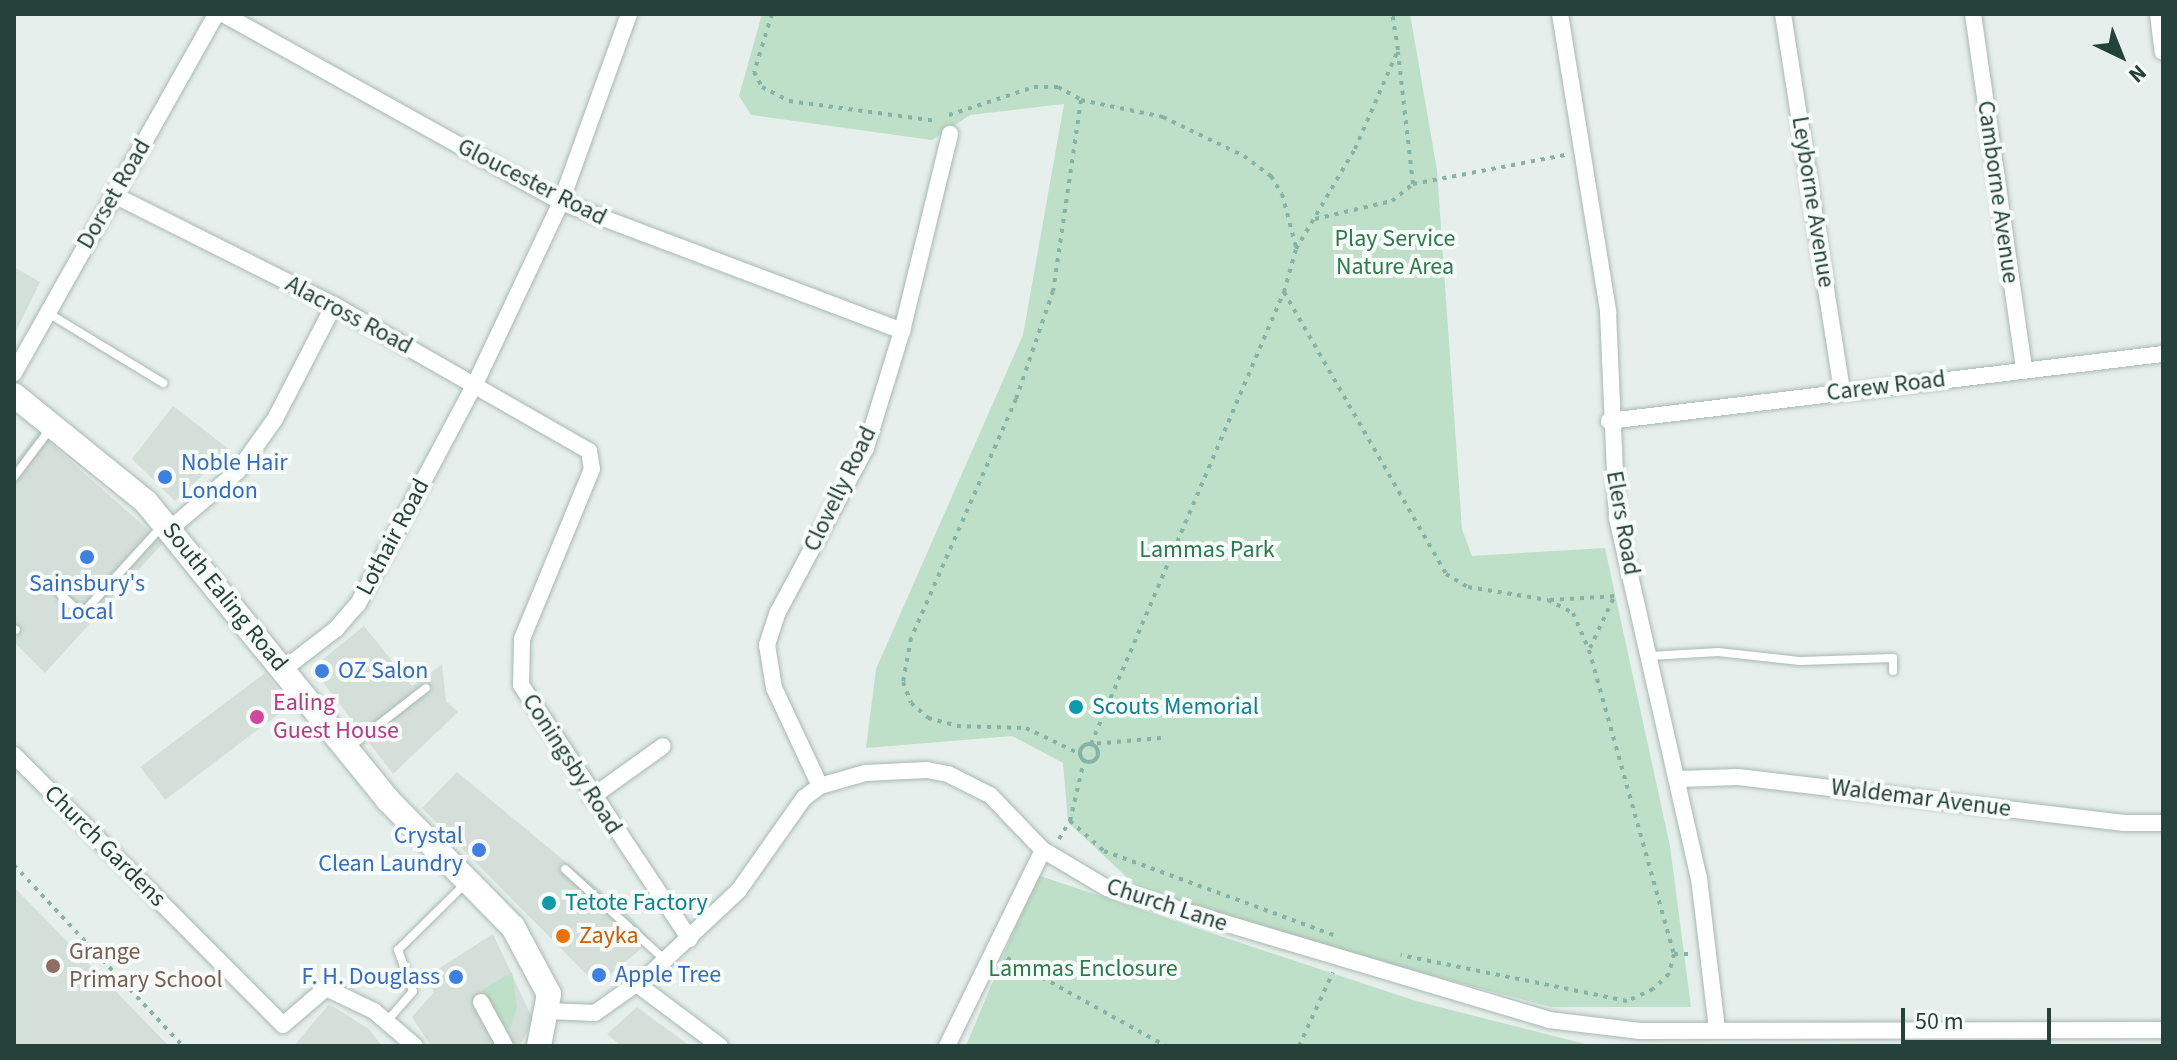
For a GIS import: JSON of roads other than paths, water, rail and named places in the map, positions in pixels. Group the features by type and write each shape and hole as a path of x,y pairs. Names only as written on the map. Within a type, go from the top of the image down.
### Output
{"main road":[{"name":"South Ealing Road","path":"14,395 102,462 167,526 346,750 527,947 549,994 548,1011"},
{"path":"539,1046 548,1011"}],"street":[{"name":"Dorset Road","path":"14,373 216,14"},
{"name":"Gloucester Road","path":"223,14 561,202 902,331"},
{"name":"Lothair Road","path":"284,669 336,629 358,604 475,384 561,202 629,14"},
{"name":"Elers Road","path":"1560,14 1608,312 1609,421 1617,518 1679,779 1705,917 1717,1029"},
{"name":"Leyborne Avenue","path":"1783,14 1842,390"},
{"name":"Camborne Avenue","path":"1973,14 2024,370"},
{"path":"2158,14 2163,52"},
{"name":"Clovelly Road","path":"820,786 774,688 767,645 778,612 866,448 902,331 950,134"},
{"name":"Alacross Road","path":"114,195 334,305 581,442"},
{"path":"167,526 238,471 275,419 334,305"},
{"name":"Carew Road","path":"1609,421 1842,390 2163,354"},
{"name":"Coningsby Road","path":"581,442 593,459 592,469 522,639 518,667 521,685 592,797 690,939"},
{"path":"592,797 663,746"},
{"name":"Church Gardens","path":"14,755 283,1025 326,988 388,1020 415,1046"},
{"name":"Church Lane","path":"820,786 893,770 948,774 990,795 1046,853 1107,888 1338,960 1549,1020 1661,1029 2163,1030"},
{"name":"Waldemar Avenue","path":"1679,779 1738,777 2124,823 2163,823"},
{"path":"548,1011 595,1013 637,984 690,939 739,890 804,798 820,786"},
{"path":"947,1046 991,949 1046,853"},
{"path":"637,984 720,1046"},
{"path":"481,1002 505,1046"},
{"path":"1653,1046 1661,1029"}],"lane":[{"path":"47,312 163,383"},
{"path":"14,477 53,425"},
{"path":"61,595 82,614 167,526"},
{"path":"1650,656 1718,652 1800,661 1893,658 1893,671"},
{"path":"346,750 426,688"},
{"path":"565,869 665,960"},
{"path":"388,1020 413,991 398,950 469,881"}],"place":[{"name":"Noble Hair London","path":"165,477"},
{"name":"Sainsbury's Local","path":"87,557"},
{"name":"OZ Salon","path":"322,671"},
{"name":"Scouts Memorial","path":"1076,707"},
{"name":"Ealing Guest House","path":"257,717"},
{"name":"Crystal Clean Laundry","path":"479,850"},
{"name":"Tetote Factory","path":"549,903"},
{"name":"Zayka","path":"563,936"},
{"name":"Grange Primary School","path":"53,966"},
{"name":"Apple Tree","path":"599,975"},
{"name":"F. H. Douglass","path":"456,977"}],"park label":[{"name":"Play Service Nature Area","path":"1395,253"},
{"name":"Lammas Park","path":"1207,550"},
{"name":"Lammas Enclosure","path":"1083,969"}]}
